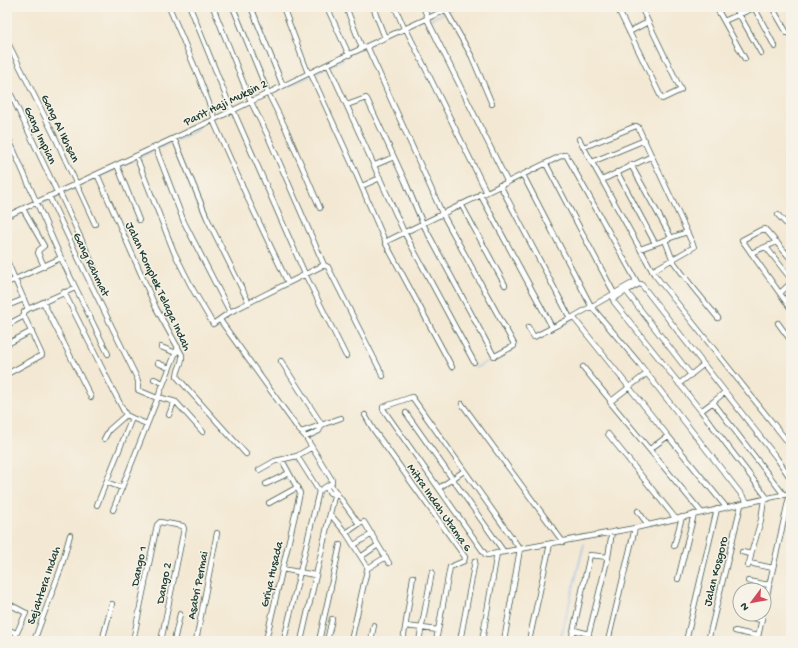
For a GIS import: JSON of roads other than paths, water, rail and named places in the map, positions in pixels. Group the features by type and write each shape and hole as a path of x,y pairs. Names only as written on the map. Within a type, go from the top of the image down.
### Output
{"street":[{"path":"169,7 199,78 214,120 248,199 288,283"},
{"path":"190,7 233,111 306,274 346,356"},
{"path":"213,7 251,102 324,265 328,267 383,376"},
{"path":"233,7 268,93 320,208"},
{"path":"251,7 283,86"},
{"path":"283,7 309,73 362,186 384,239"},
{"path":"327,7 349,55"},
{"path":"346,7 442,213 514,346 495,356 423,224 366,98 347,105"},
{"path":"372,7 385,38"},
{"path":"395,7 486,191"},
{"path":"423,7 507,181"},
{"name":"Parit Haji Muksin 2","path":"7,216 24,211 36,202 98,176 155,146 233,111 364,47 406,30 444,9 452,7"},
{"path":"617,7 662,99 681,90 641,7"},
{"path":"716,7 745,59"},
{"path":"735,7 761,53"},
{"path":"724,22 754,7 775,47"},
{"path":"772,7 787,33"},
{"path":"444,9 472,57 492,104"},
{"path":"629,32 648,22"},
{"name":"Gang Al Ikhsan","path":"7,41 55,137 95,224"},
{"path":"328,64 404,232 474,362"},
{"name":"Gang Impian","path":"7,86 95,269"},
{"path":"584,147 636,126 638,127 694,248 653,273"},
{"path":"7,135 61,258 108,354"},
{"path":"174,138 204,211 249,303"},
{"path":"579,139 653,273 791,446"},
{"path":"592,162 645,140"},
{"path":"155,146 186,227 230,312"},
{"path":"452,367 385,242 486,191 563,155 566,155 636,282 641,284 776,457 791,479"},
{"path":"136,156 174,252 210,321 213,324 230,312 324,265"},
{"path":"602,180 652,156"},
{"path":"375,165 394,157"},
{"path":"546,164 614,293"},
{"path":"117,165 139,220"},
{"path":"631,165 671,237"},
{"path":"617,172 655,243"},
{"path":"523,175 592,307 748,503"},
{"name":"Jalan Komplek Telaga Indah","path":"98,176 150,295 178,347 182,359 177,374 178,378 246,454"},
{"path":"362,186 380,178"},
{"path":"500,185 573,318 726,508"},
{"path":"480,194 552,327"},
{"name":"Gang Rahmat","path":"49,196 117,340 137,378 138,390 157,397"},
{"path":"461,204 506,285"},
{"path":"24,211 44,246 38,253 44,266"},
{"path":"778,215 791,229"},
{"path":"791,259 765,230 761,230 742,240 791,308"},
{"path":"640,249 687,232"},
{"path":"665,240 673,261 718,318"},
{"path":"751,253 777,242"},
{"path":"766,247 791,279"},
{"path":"7,282 61,258"},
{"path":"7,261 28,309"},
{"path":"636,282 626,291 613,299 613,301 701,411 766,499 751,554 742,552"},
{"path":"528,327 534,336 573,318 614,293 636,282"},
{"path":"780,293 791,283"},
{"path":"7,325 24,316 24,312 28,309 75,288"},
{"path":"626,291 692,375"},
{"path":"64,292 126,415 147,424"},
{"path":"7,306 24,299"},
{"path":"43,302 91,397"},
{"path":"7,374 41,356 42,353 24,316"},
{"path":"220,320 299,430 306,437 332,480 332,483 318,491"},
{"path":"778,323 791,341"},
{"path":"7,344 32,331"},
{"path":"161,347 176,353"},
{"path":"113,510 178,347"},
{"path":"281,361 322,427"},
{"path":"158,363 170,368"},
{"path":"679,384 704,365"},
{"path":"583,366 702,513"},
{"path":"611,401 646,374"},
{"path":"154,379 163,383"},
{"path":"701,411 725,392"},
{"path":"157,397 174,402 203,432"},
{"path":"504,641 520,549 412,397 383,407 487,555 520,549 563,542 635,528 791,493 770,582"},
{"path":"169,415 174,402"},
{"path":"713,402 784,495"},
{"path":"462,404 563,542"},
{"path":"406,413 504,552"},
{"path":"104,439 109,430 126,415"},
{"name":"Mitra Indah Utama 6","path":"365,415 373,429 465,557 464,561 450,567 436,641"},
{"path":"97,505 132,418"},
{"path":"306,437 341,418"},
{"path":"302,432 322,427"},
{"path":"608,434 676,519"},
{"path":"650,449 668,436"},
{"path":"259,470 276,461 297,456 312,447"},
{"path":"285,641 318,491 297,456"},
{"path":"268,503 298,488 282,460"},
{"path":"439,488 464,471"},
{"path":"266,484 289,474"},
{"path":"106,482 122,488"},
{"path":"328,486 360,524"},
{"name":"Griya Husada","path":"266,641 300,493 298,488"},
{"path":"301,641 335,493"},
{"name":"Jalan Kosgoro","path":"708,641 741,505"},
{"path":"686,641 718,509"},
{"path":"638,511 648,525"},
{"path":"678,579 694,514"},
{"path":"329,516 346,533 362,556 368,568 386,557"},
{"path":"674,546 682,517"},
{"name":"Dango 1","path":"133,641 157,524 160,522 183,526 184,529"},
{"path":"346,533 364,522 390,563"},
{"path":"608,641 635,528"},
{"name":"Dango 2","path":"161,641 184,529"},
{"path":"587,641 608,557 612,532"},
{"name":"Asabri Permai","path":"196,641 217,533"},
{"path":"354,545 372,534"},
{"name":"Sejahtera Indah","path":"34,641 61,568 70,535"},
{"path":"529,641 550,544"},
{"path":"319,641 340,545"},
{"path":"362,556 378,545"},
{"path":"482,641 497,553"},
{"path":"571,641 590,554 608,557"},
{"path":"751,556 749,564 773,568"},
{"path":"460,641 475,561"},
{"path":"282,569 315,575"},
{"path":"351,641 367,570"},
{"path":"420,641 432,572"},
{"path":"403,641 413,577"},
{"path":"748,580 756,582"},
{"path":"7,603 26,613 13,641"},
{"path":"102,641 112,604"},
{"path":"174,641 180,614"},
{"path":"328,641 332,619"},
{"path":"735,631 757,639 761,622"},
{"path":"371,641 374,625"},
{"path":"406,626 438,630"},
{"path":"7,629 16,633"},
{"path":"574,630 589,634"}],"waterway":[{"path":"449,11 458,7"},
{"path":"429,20 446,12"},
{"path":"331,66 344,59"},
{"path":"313,74 328,67"},
{"path":"275,92 310,76"},
{"path":"177,140 199,129"},
{"path":"159,148 174,141"},
{"path":"139,158 154,150"},
{"path":"120,166 134,160"},
{"path":"100,176 115,169"},
{"path":"80,185 97,177"},
{"path":"62,194 75,188"},
{"path":"53,198 59,195"},
{"path":"40,204 48,200"},
{"path":"26,211 36,206"},
{"path":"7,219 23,212"},
{"path":"555,329 572,320"},
{"path":"475,368 487,362"},
{"path":"560,641 584,544"}]}
